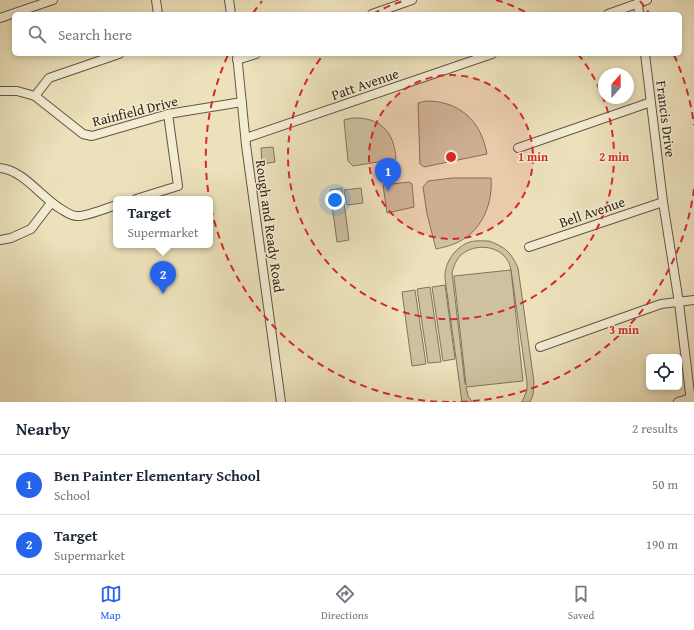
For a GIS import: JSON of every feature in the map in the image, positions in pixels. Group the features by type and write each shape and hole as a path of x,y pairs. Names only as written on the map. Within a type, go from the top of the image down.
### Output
{"street":[{"path":"18,12 53,0"},
{"path":"156,0 158,12"},
{"path":"229,0 231,12"},
{"path":"378,12 412,0"},
{"path":"614,12 647,0"},
{"path":"638,4 639,12"},
{"path":"0,18 12,14"},
{"path":"35,96 49,78 113,56"},
{"name":"Patt Avenue","path":"246,138 486,56"},
{"name":"Francis Drive","path":"644,56 663,202 692,399"},
{"name":"Rough and Ready Road","path":"237,57 246,138 281,402"},
{"name":"Rainfield Drive","path":"0,91 17,91 35,96 83,134 92,136 168,114 242,102"},
{"path":"518,148 651,102"},
{"path":"146,196 178,186 168,114"},
{"path":"0,168 6,168 19,174 51,203 71,215 79,217 113,206"},
{"name":"Bell Avenue","path":"529,247 663,202"},
{"path":"0,240 11,238 31,229 51,203"},
{"path":"540,347 661,304 694,300"},
{"path":"678,402 692,399"}],"shaded area":[{"path":"426,101 449,105 459,109 467,115 480,132 487,154 424,167 420,164 418,103"},
{"path":"352,118 370,120 378,123 384,128 389,133 395,149 396,159 353,166 348,161 344,120"},
{"path":"273,147 275,162 262,164 261,148"},
{"path":"452,178 491,178 488,205 485,214 476,229 469,235 456,243 436,249 427,214 423,187 428,181"},
{"path":"409,182 412,184 414,207 387,213 383,185"},
{"path":"342,188 349,240 337,242 330,190"},
{"path":"361,188 363,203 347,205 344,190"},
{"path":"472,241 489,241 507,251 513,258 518,268 534,382 533,395 530,402 522,402 527,390 527,382 511,270 523,381 466,387 468,396 472,402 462,402 445,278 446,267 454,253 462,246","holes":["479,247 493,249 499,252 509,262 511,270 454,276 466,385 452,272 454,265 459,257 466,251"]},
{"path":"445,285 455,359 443,361 432,287"},
{"path":"430,287 441,362 428,363 417,289"},
{"path":"415,290 426,364 412,366 402,292"}],"place":[{"name":"Ben Painter Elementary School","path":"388,191"},
{"name":"Target","path":"163,294"}]}
